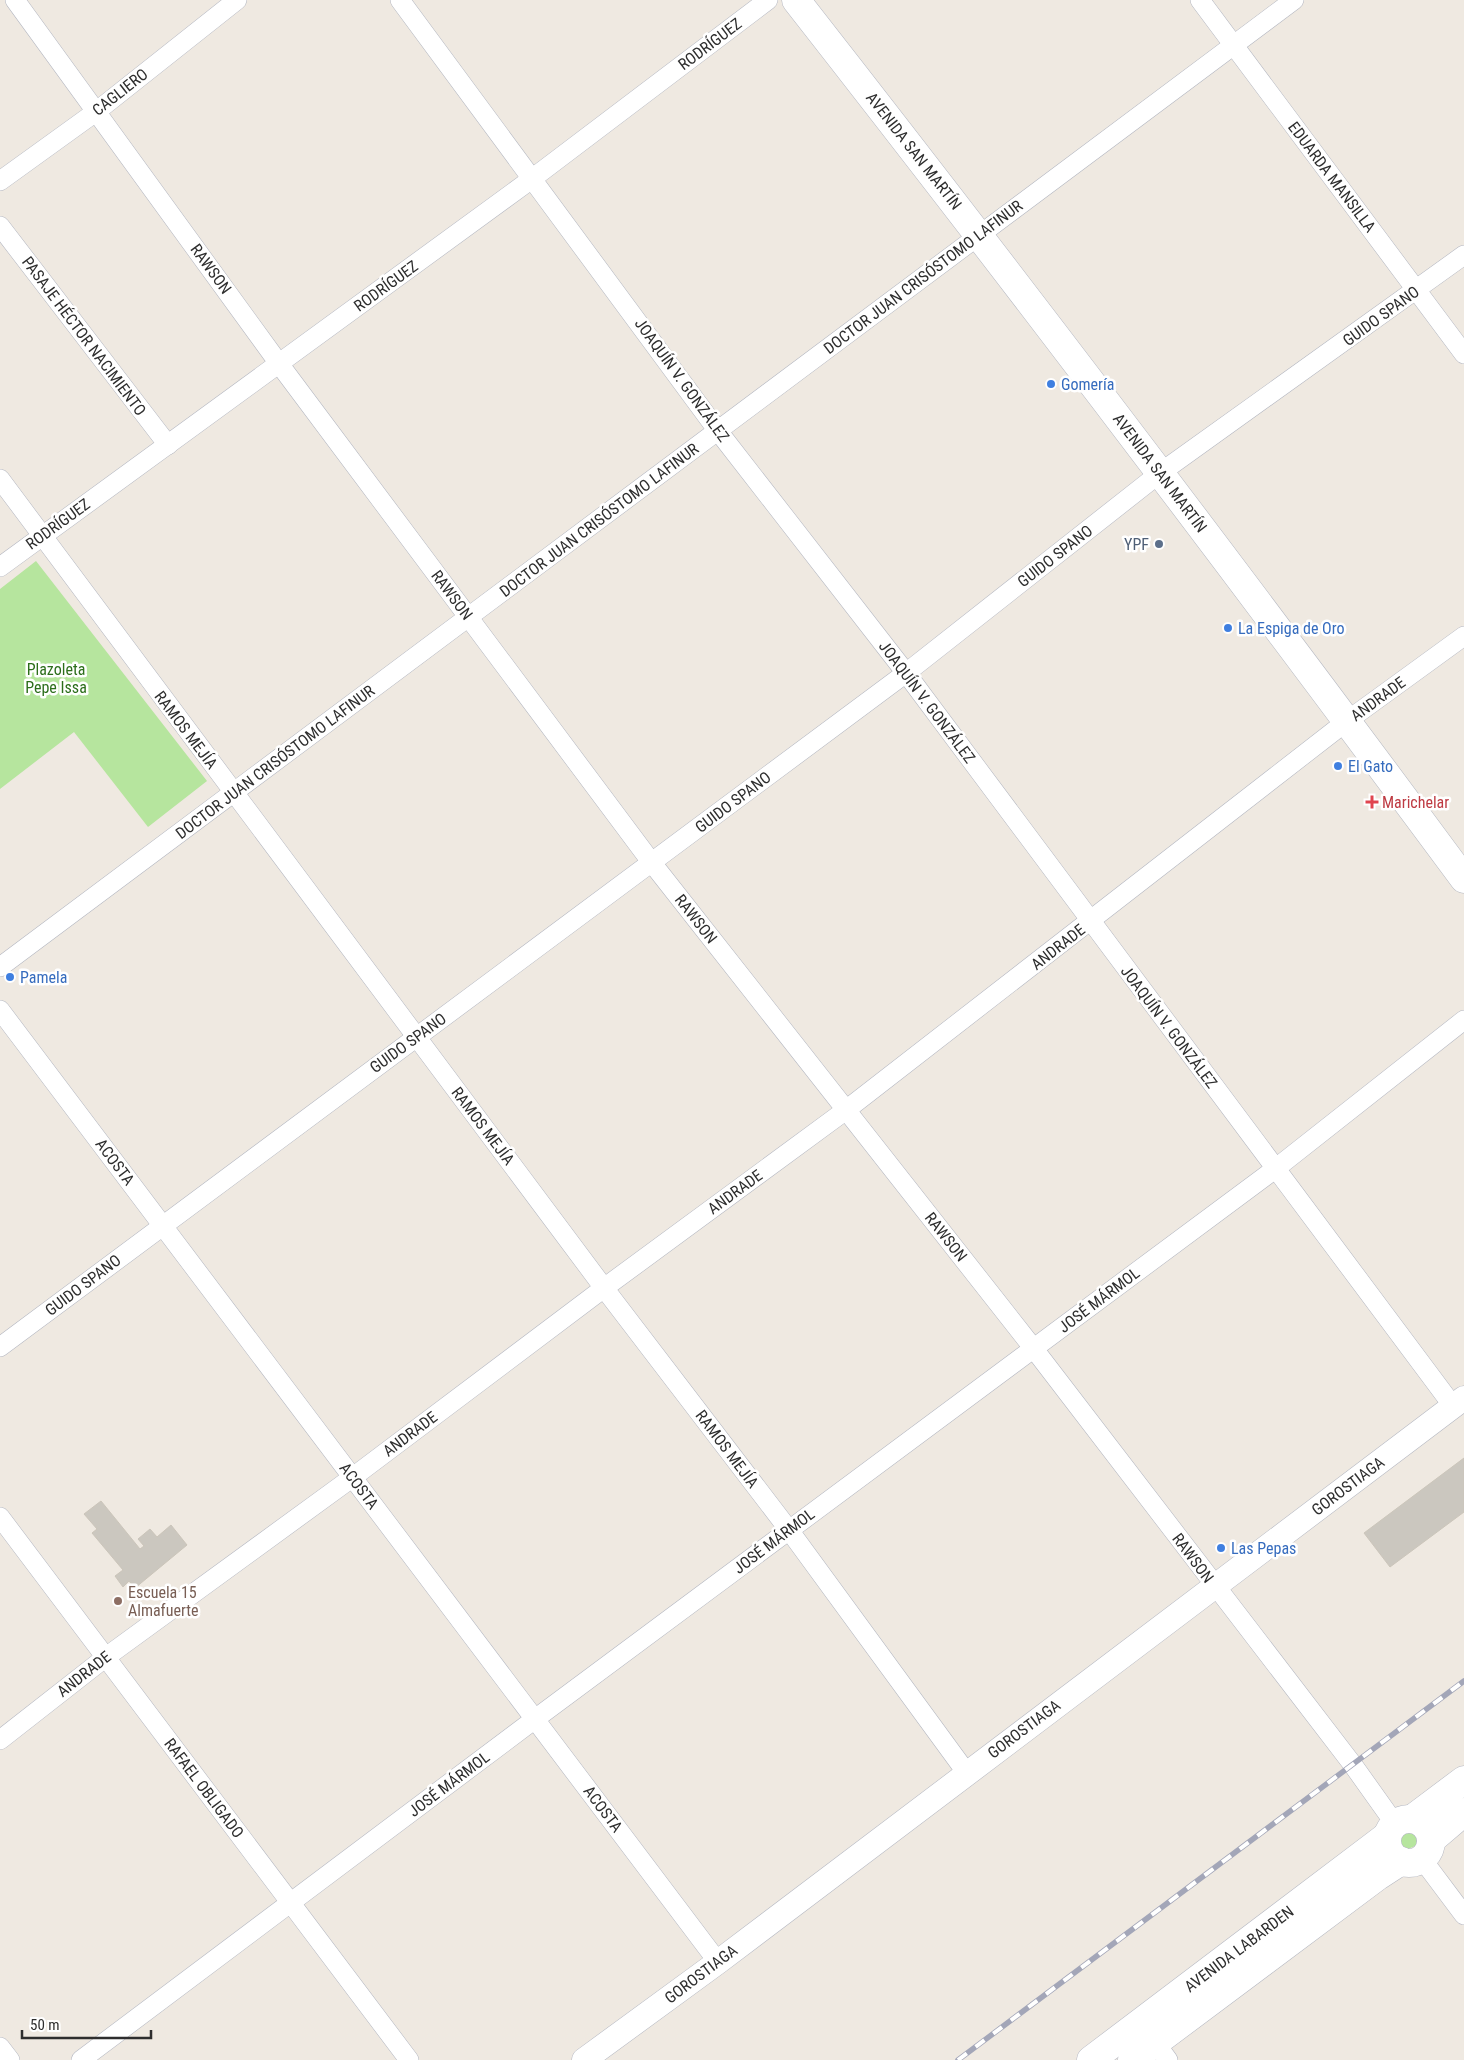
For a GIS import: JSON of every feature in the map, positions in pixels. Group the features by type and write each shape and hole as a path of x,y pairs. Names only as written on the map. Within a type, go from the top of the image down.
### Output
{"main road":[{"name":"AVENIDA SAN MARTÍN","path":"796,0 979,234 1464,879"},
{"name":"AVENIDA LABARDEN","path":"1090,2060 1155,2042 1398,1826 1464,1780"},
{"name":"AVENIDA LABARDEN","path":"1132,2060 1370,1882 1418,1853 1464,1812"},
{"path":"1398,1826 1426,1826 1418,1853 1390,1852 1398,1826"}],"street":[{"name":"RAWSON","path":"15,0 280,365 652,863 1034,1349 1398,1826"},
{"name":"CAGLIERO","path":"0,181 97,111 237,0"},
{"name":"JOAQUÍN V. GONZÁLEZ","path":"400,0 718,431 906,673 1276,1169 1458,1402"},
{"name":"RODRÍGUEZ","path":"0,567 280,365 533,178 768,0"},
{"name":"EDUARDA MANSILLA","path":"1200,0 1464,354"},
{"name":"DOCTOR JUAN CRISÓSTOMO LAFINUR","path":"0,967 1294,0"},
{"name":"PASAJE HÉCTOR NACIMIENTO","path":"0,226 168,445"},
{"name":"GUIDO SPANO","path":"0,1347 906,673 1160,473 1464,255"},
{"name":"RAMOS MEJÍA","path":"0,479 604,1288 789,1530 966,1772"},
{"name":"ANDRADE","path":"0,1740 106,1658 353,1478 604,1288 846,1110 1347,721 1464,636"},
{"name":"ACOSTA","path":"0,1010 718,1962"},
{"name":"JOSÉ MÁRMOL","path":"81,2060 535,1719 1276,1169 1464,1020"},
{"name":"GOROSTIAGA","path":"584,2060 718,1962 966,1772 1458,1402"},
{"name":"RAFAEL OBLIGADO","path":"0,1516 409,2060"},
{"path":"1418,1853 1464,1915"},
{"path":"0,2047 10,2060"}],"green space":[{"name":"Plazoleta Pepe Issa","path":"36,561 207,781 148,827 74,732 0,789 0,589"},
{"path":"1403,1827 1420,1829 1420,1844 1408,1849 1401,1845 1398,1833"}],"building":[{"path":"1464,1458 1464,1512 1390,1567 1364,1533"},
{"path":"101,1501 140,1549 144,1546 138,1539 150,1529 157,1537 171,1525 187,1545 135,1588 129,1581 123,1587 115,1576 123,1570 92,1533 97,1529 84,1514"}],"railway":[{"path":"958,2060 1464,1681"}],"place":[{"name":"Gomería","path":"1051,384"},
{"name":"YPF","path":"1159,544"},
{"name":"La Espiga de Oro","path":"1228,628"},
{"name":"El Gato","path":"1338,766"},
{"name":"Marichelar","path":"1372,802"},
{"name":"Pamela","path":"10,977"},
{"name":"Las Pepas","path":"1221,1548"},
{"name":"Escuela 15 Almafuerte","path":"118,1601"}]}
